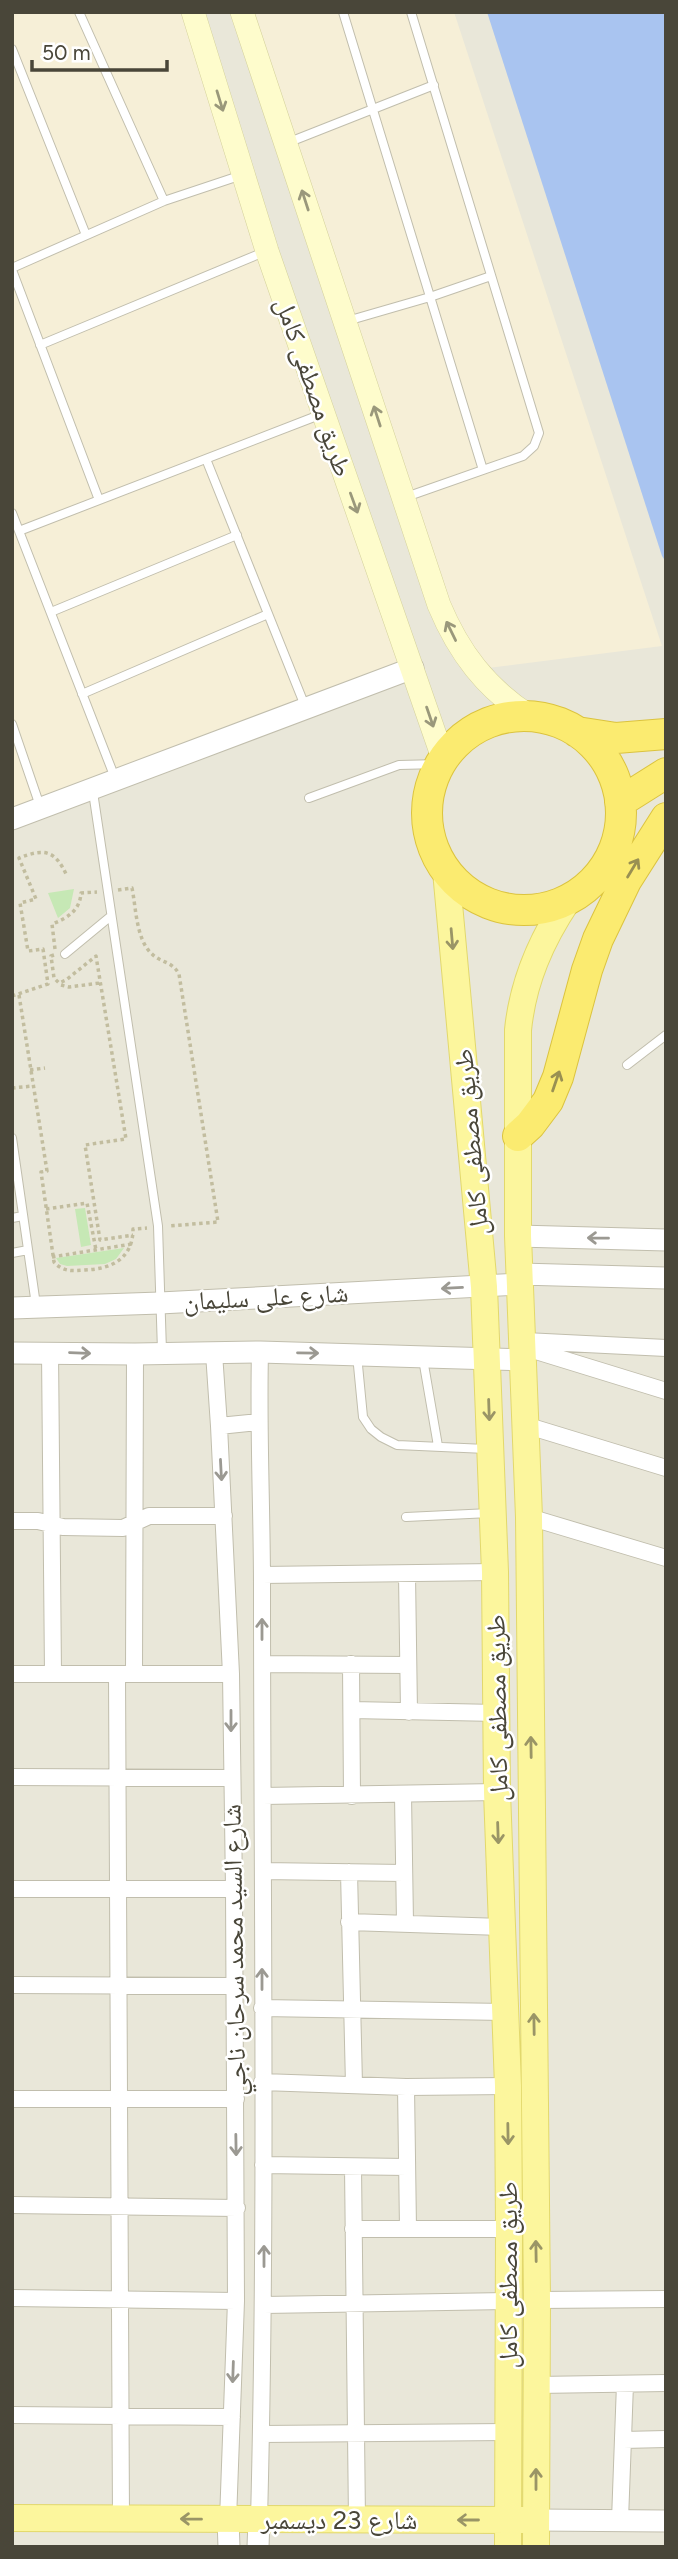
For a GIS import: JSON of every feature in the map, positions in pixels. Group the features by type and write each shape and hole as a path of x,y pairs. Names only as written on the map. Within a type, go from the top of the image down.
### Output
{"highway":[{"path":"513,716 529,716 562,724 577,732 602,755 617,785 620,802 621,819 613,851 595,879 568,900 536,909 502,907 471,894 446,871 433,847 427,821 428,794 441,761 454,745 481,726 513,716"},
{"path":"577,732 616,738 666,734"},
{"path":"620,802 666,773"},
{"path":"518,1136 541,1113 554,1090 598,939 626,881 666,818"}],"main road":[{"name":"طريق مصطفى كامل","path":"193,12 267,251 413,668 441,761"},
{"name":"طريق مصطفى كامل","path":"243,12 439,606 458,646 486,682 529,716"},
{"name":"طريق مصطفى كامل","path":"446,871 484,1287 493,1513 497,1792 508,2086 508,2547"},
{"name":"طريق مصطفى كامل","path":"536,2547 537,2300 529,1517 519,1236 518,1030 521,1003 534,962 568,900"},
{"name":"شارع 23 ديسمبر","path":"12,2518 536,2520"}],"street":[{"path":"12,819 413,668"},
{"path":"519,1236 666,1240"},
{"path":"520,1279 666,1278"},
{"name":"شارع على سليمان","path":"12,1308 484,1287 520,1279"},
{"path":"12,1353 260,1352 487,1359 523,1350 666,1348"},
{"path":"523,1350 666,1391"},
{"path":"50,1352 53,1674"},
{"name":"شارع السيد محمد سرحان ناجي","path":"258,2547 264,2305 262,1575 258,1422 260,1352"},
{"name":"شارع السيد محمد سرحان ناجي","path":"214,1353 231,1674 237,2208 229,2547"},
{"path":"134,1674 135,1354"},
{"path":"219,1426 258,1422"},
{"path":"525,1425 666,1468"},
{"path":"12,1521 38,1521 63,1527 123,1528 149,1516 224,1516"},
{"path":"529,1517 666,1558"},
{"path":"262,1575 495,1572"},
{"path":"407,1574 409,1712"},
{"path":"262,1664 408,1665"},
{"path":"351,1664 352,1796"},
{"path":"12,1674 231,1674"},
{"path":"117,1674 121,2519"},
{"path":"352,1710 497,1713"},
{"path":"12,1777 232,1778"},
{"path":"262,1796 497,1792"},
{"path":"403,1795 405,1923"},
{"path":"262,1871 404,1873"},
{"path":"349,1872 354,2085"},
{"path":"12,1889 233,1889"},
{"path":"349,1922 502,1927"},
{"path":"12,1985 234,1986"},
{"path":"262,2008 505,2012"},
{"path":"262,2082 406,2087 508,2086"},
{"path":"406,2087 408,2229"},
{"path":"12,2099 236,2099"},
{"path":"263,2165 407,2167"},
{"path":"353,2167 357,2520"},
{"path":"12,2205 237,2208"},
{"path":"353,2229 509,2229"},
{"path":"12,2298 236,2301"},
{"path":"537,2300 666,2299"},
{"path":"264,2305 508,2301"},
{"path":"537,2385 666,2383"},
{"path":"620,2520 625,2384"},
{"path":"12,2415 232,2417"},
{"path":"261,2434 508,2432"},
{"path":"623,2440 666,2438"},
{"name":"شارع 23 ديسمبر","path":"536,2520 666,2521"}],"lane":[{"path":"79,12 164,201"},
{"path":"343,12 483,470"},
{"path":"404,498 523,456 534,446 539,433 411,12"},
{"path":"12,49 86,235"},
{"path":"286,144 434,85"},
{"path":"99,500 12,269 164,201 242,175"},
{"path":"40,345 267,251"},
{"path":"345,322 491,276"},
{"path":"19,531 323,414"},
{"path":"206,459 306,709"},
{"path":"12,513 116,781"},
{"path":"51,612 237,534"},
{"path":"82,694 268,614"},
{"path":"12,724 41,809"},
{"path":"309,798 399,765 441,761"},
{"path":"92,790 158,1226 162,1354"},
{"path":"65,954 111,916"},
{"path":"627,1065 666,1035"},
{"path":"12,1138 15,1182 23,1216 36,1307"},
{"path":"12,1218 23,1216"},
{"path":"12,1253 28,1250"},
{"path":"358,1354 363,1417 381,1437 397,1445 489,1449"},
{"path":"422,1356 438,1446"},
{"path":"406,1517 493,1513"}],"path":[{"path":"12,996 48,984 44,949 28,951 20,903 36,900 19,858 37,852 50,853 67,876"},
{"path":"19,995 47,1171 41,1172 52,1257 58,1266 68,1271 106,1268 121,1260 132,1244 133,1229 218,1222 179,974 173,965 152,954 144,944 132,888 80,893 75,911 52,924 55,955 51,956 54,978 69,987 100,983"},
{"path":"59,983 96,956 126,1139 85,1145 100,1240 133,1235"},
{"path":"30,1070 45,1068"},
{"path":"12,1088 33,1086"},
{"path":"46,1209 88,1203 96,1250"},
{"path":"52,1257 132,1244"}],"shaded area":[{"path":"12,12 666,12 666,2547 12,2547"},
{"path":"12,12 191,12 398,663 12,811"},
{"path":"253,12 454,12 662,646 480,669 451,617"}],"green space":[{"path":"74,889 70,908 58,918 48,893"},
{"path":"85,1208 91,1245 81,1247 75,1209"},
{"path":"124,1248 116,1259 105,1264 67,1266 60,1264 56,1258"}],"water":[{"path":"487,12 666,12 666,562 662,556"}]}
